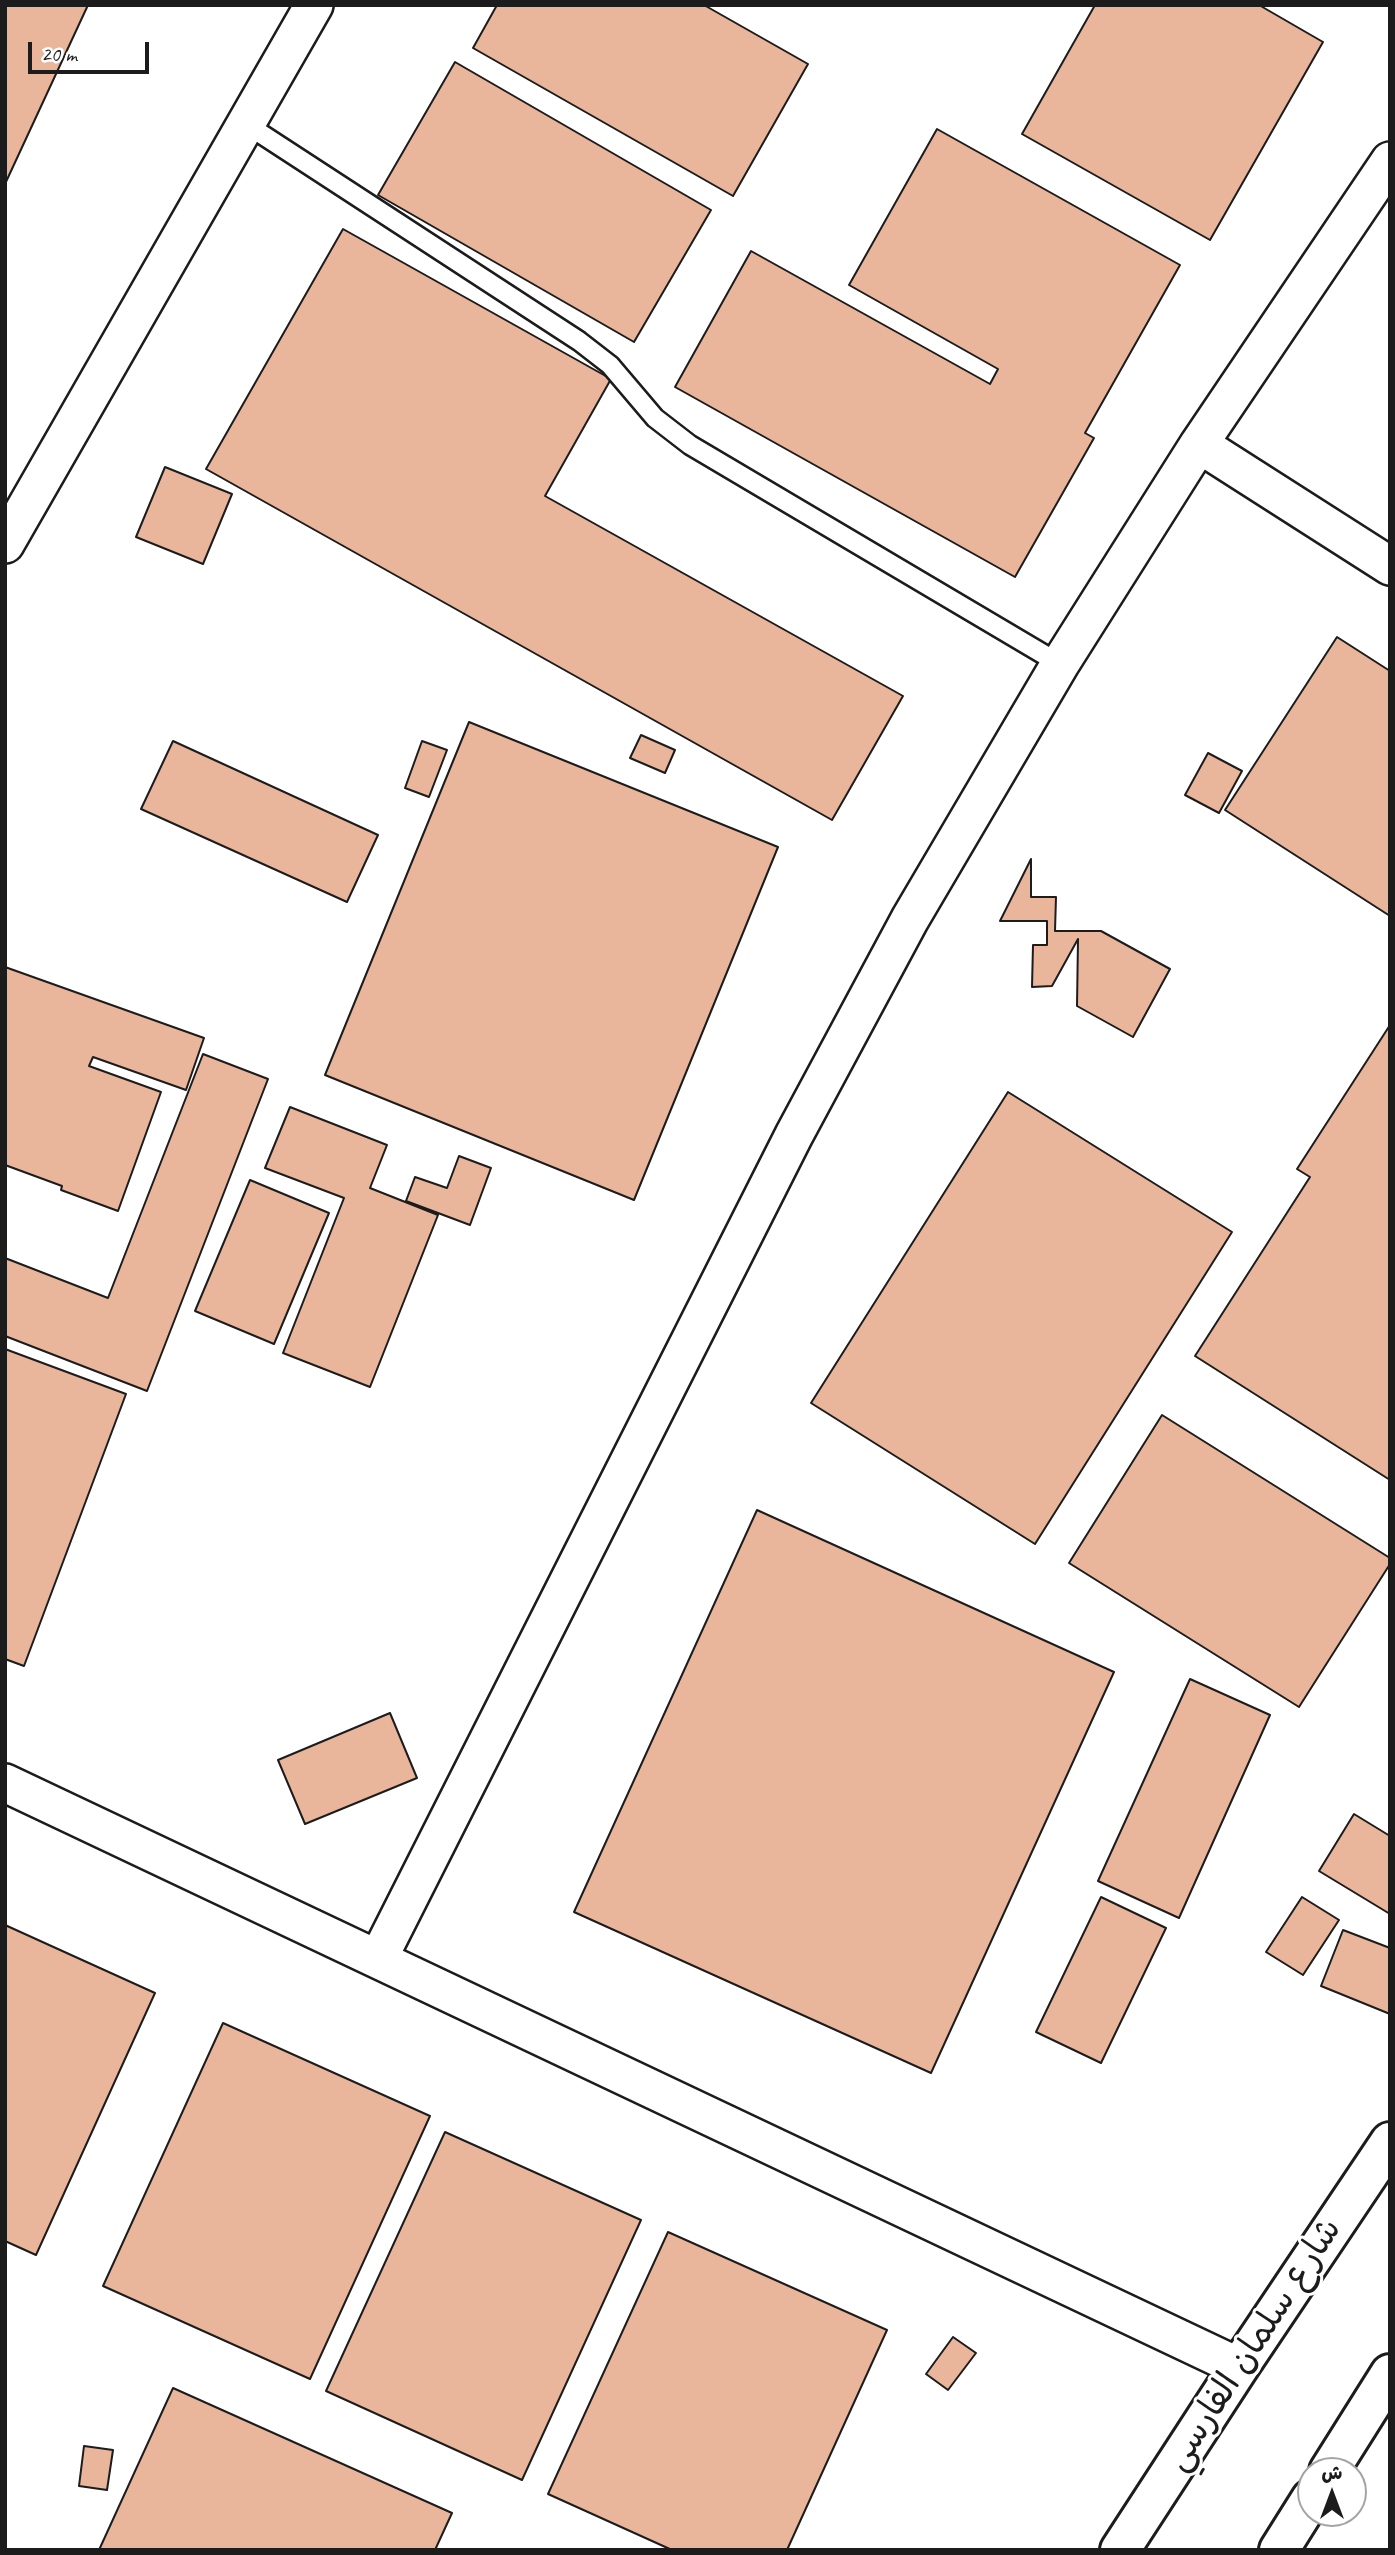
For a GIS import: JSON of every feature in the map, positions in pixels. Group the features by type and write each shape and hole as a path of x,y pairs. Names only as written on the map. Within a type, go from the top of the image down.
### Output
{"street":[{"path":"5,544 314,5"},
{"path":"378,1959 794,1135 910,919 1060,664 1199,444 1390,161"},
{"path":"1199,444 1390,566"},
{"path":"5,1783 1239,2367"},
{"name":"شارع سلمان الفارسي","path":"1120,2550 1390,2142"},
{"path":"1338,2457 1390,2374"},
{"path":"1279,2550 1297,2521"}],"lane":[{"path":"246,124 579,341 610,365 655,418 690,445 1060,664"}],"building":[{"path":"5,5 88,5 5,184"},
{"path":"497,5 704,5 808,64 733,196 473,48"},
{"path":"1095,5 1259,5 1323,42 1210,240 1022,134"},
{"path":"455,62 711,210 634,342 378,195"},
{"path":"937,129 1180,265 1085,433 1094,438 1015,577 675,387 751,251 990,384 998,369 849,285"},
{"path":"343,229 611,379 545,496 903,696 832,820 206,469"},
{"path":"165,467 232,494 203,564 136,537"},
{"path":"1337,637 1390,671 1390,916 1225,810"},
{"path":"469,722 778,847 634,1200 325,1075"},
{"path":"641,735 675,750 665,773 630,758"},
{"path":"173,741 378,835 347,902 141,809"},
{"path":"422,741 447,750 429,797 405,788"},
{"path":"1208,753 1242,771 1219,813 1185,795"},
{"path":"1031,859 1031,897 1056,897 1055,931 1101,931 1170,969 1133,1037 1077,1006 1078,939 1052,986 1032,987 1033,945 1047,945 1047,921 1000,921"},
{"path":"5,967 204,1038 186,1090 93,1057 89,1066 161,1092 118,1211 5,1165"},
{"path":"1390,1025 1390,1480 1195,1356 1310,1177 1297,1169"},
{"path":"203,1054 268,1079 147,1391 5,1336 5,1258 108,1298"},
{"path":"1008,1092 1232,1232 1035,1544 811,1403"},
{"path":"290,1107 387,1145 370,1188 438,1215 370,1387 283,1353 344,1198 265,1168"},
{"path":"459,1156 491,1168 470,1225 406,1201 415,1177 447,1188"},
{"path":"250,1180 329,1213 274,1344 195,1311"},
{"path":"5,1349 126,1394 24,1666 5,1659"},
{"path":"1162,1415 1390,1558 1390,1564 1299,1707 1069,1563"},
{"path":"757,1510 1114,1672 931,2073 574,1912"},
{"path":"1190,1679 1270,1715 1179,1918 1098,1881"},
{"path":"390,1713 417,1778 305,1824 278,1760"},
{"path":"1354,1814 1390,1836 1390,1914 1319,1871"},
{"path":"1101,1897 1166,1928 1101,2063 1036,2032"},
{"path":"1302,1897 1339,1920 1303,1975 1266,1952"},
{"path":"5,1925 155,1993 36,2255 5,2241"},
{"path":"1343,1930 1390,1948 1390,2014 1321,1986"},
{"path":"223,2023 430,2116 310,2379 103,2286"},
{"path":"445,2132 641,2220 522,2480 326,2391"},
{"path":"668,2232 887,2330 787,2550 672,2550 548,2494"},
{"path":"953,2337 976,2353 948,2390 926,2374"},
{"path":"173,2388 452,2513 435,2550 99,2550"},
{"path":"84,2446 113,2450 107,2490 79,2486"}]}
